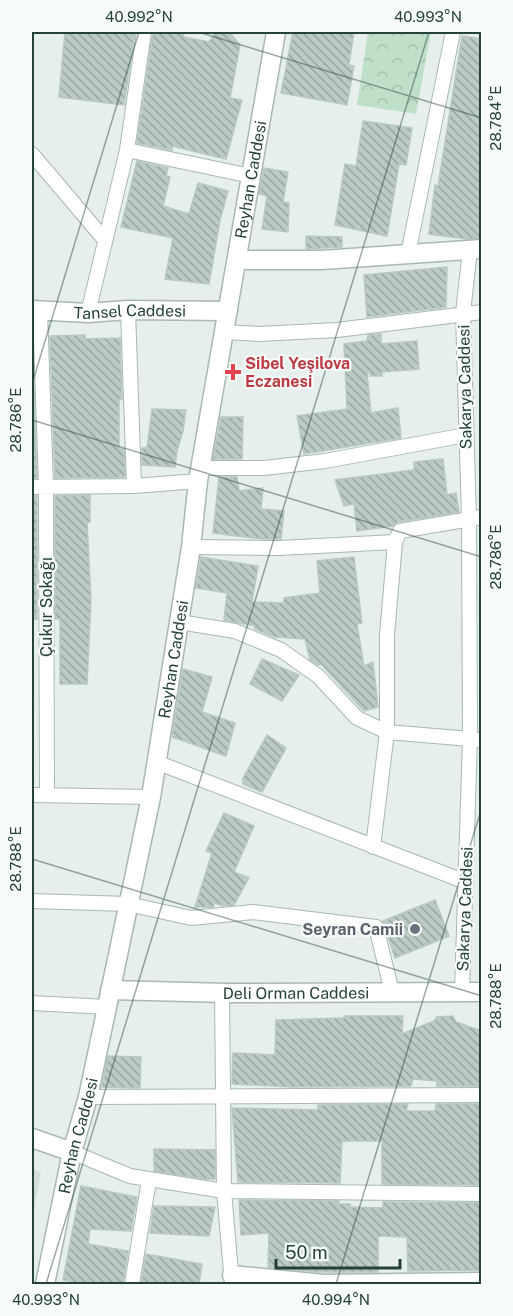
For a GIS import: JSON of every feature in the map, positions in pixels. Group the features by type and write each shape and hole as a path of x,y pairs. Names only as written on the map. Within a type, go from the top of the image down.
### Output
{"street":[{"path":"88,313 127,150 144,32"},
{"name":"Reyhan Caddesi","path":"45,1284 72,1152 88,1097 150,797 191,547 199,474 276,32"},
{"path":"408,254 453,32"},
{"path":"127,150 251,176"},
{"path":"33,163 104,239"},
{"path":"237,260 322,260 476,250"},
{"name":"Sakarya Caddesi","path":"462,992 466,882 476,739 475,518 465,435 463,313 476,250"},
{"name":"Tansel Caddesi","path":"36,310 88,313 128,310 228,311"},
{"name":"Çukur Sokağı","path":"36,310 47,795"},
{"path":"128,310 134,486"},
{"path":"224,332 259,334 337,330 482,312"},
{"path":"39,487 134,486 199,474 315,462 465,435"},
{"path":"373,847 387,732 387,635 395,542 400,531 475,518"},
{"path":"191,547 279,548 395,542"},
{"path":"179,622 235,632 281,650 318,676 357,718 387,732 476,739"},
{"path":"156,762 466,882"},
{"path":"32,795 150,797"},
{"path":"32,901 128,904 191,918 253,912 376,927 392,992"},
{"name":"Deli Orman Caddesi","path":"109,999 222,993 482,992"},
{"path":"222,993 224,1191 232,1280 324,1284 482,1282"},
{"path":"32,1003 109,999"},
{"path":"88,1097 482,1095"},
{"path":"32,1138 130,1176 224,1191 482,1194"},
{"path":"132,1284 149,1180"}],"shaded area":[{"path":"32,1168 41,1173 32,1220"}],"green space":[{"path":"368,32 431,32 416,114 357,105"}],"building":[{"path":"65,32 135,32 124,105 59,97"},
{"path":"153,32 184,32 183,37 209,42 216,32 229,32 240,45 230,98 242,100 226,159 172,146 172,150 137,143"},
{"path":"293,32 354,32 349,65 354,66 347,105 281,93"},
{"path":"462,36 482,39 482,238 467,239 429,234 435,185 438,186"},
{"path":"363,121 412,128 406,165 399,164 387,236 335,225 345,164 356,166"},
{"path":"137,161 168,168 166,176 170,177 163,206 189,214 198,183 228,191 220,220 209,284 165,279 173,238 121,227"},
{"path":"264,168 288,172 283,202 289,203 288,232 262,229 267,196 259,194"},
{"path":"306,236 342,237 342,247 306,249"},
{"path":"447,267 446,307 367,317 364,275"},
{"path":"381,334 381,344 417,341 419,369 382,372 382,376 370,376 370,373 367,373 371,413 398,408 401,438 304,454 297,416 347,409 344,344 367,341 368,335"},
{"path":"85,335 85,339 120,338 122,399 119,399 119,449 124,449 125,477 55,478 50,336"},
{"path":"32,336 37,478 32,478"},
{"path":"152,409 186,410 175,467 142,465 142,448 147,448"},
{"path":"221,417 243,417 242,459 213,459"},
{"path":"443,459 447,495 456,493 459,512 357,531 354,504 344,506 335,480 414,470 414,462"},
{"path":"219,477 237,477 239,491 263,488 261,509 284,511 281,539 213,533"},
{"path":"90,495 90,522 87,522 91,599 87,684 60,684 60,619 55,619 55,496"},
{"path":"32,496 37,496 37,619 32,619"},
{"path":"201,557 258,566 252,602 284,603 284,598 320,593 317,561 354,557 362,623 357,624 364,666 373,662 378,707 364,711 321,664 318,665 310,660 305,639 274,637 255,629 255,626 224,620 227,593 196,588"},
{"path":"262,659 299,675 282,701 250,684"},
{"path":"183,669 212,677 202,712 235,723 226,756 172,737"},
{"path":"267,735 286,748 262,792 243,784 243,778"},
{"path":"224,813 254,826 234,872 249,878 234,905 223,906 215,903 213,907 195,907 212,853 206,851"},
{"name":"Seyran Camii","path":"435,900 449,936 395,958 383,921"},
{"path":"344,1016 403,1016 402,1034 434,1021 437,1017 453,1016 456,1022 482,1031 482,1086 437,1086 437,1081 413,1079 411,1086 292,1087 232,1084 233,1053 275,1055 276,1020 344,1018"},
{"path":"108,1056 141,1057 140,1088 102,1087"},
{"path":"408,1104 406,1111 435,1111 436,1104 482,1104 482,1185 382,1184 382,1141 342,1141 340,1183 238,1182 232,1108 318,1110 318,1105"},
{"path":"154,1149 215,1150 215,1179 154,1171"},
{"path":"81,1186 137,1197 131,1231 90,1229 88,1244 128,1251 123,1284 84,1284 63,1280"},
{"path":"239,1200 339,1201 338,1204 350,1204 350,1207 383,1208 383,1202 482,1203 482,1270 408,1271 407,1237 378,1236 378,1272 319,1272 268,1267 269,1233 241,1235"},
{"path":"154,1206 215,1207 209,1236 150,1233"},
{"path":"146,1254 202,1264 199,1284 141,1284"}],"place":[{"name":"Sibel Yeşilova Eczanesi","path":"233,372"},
{"name":"Seyran Camii","path":"415,929"}]}
